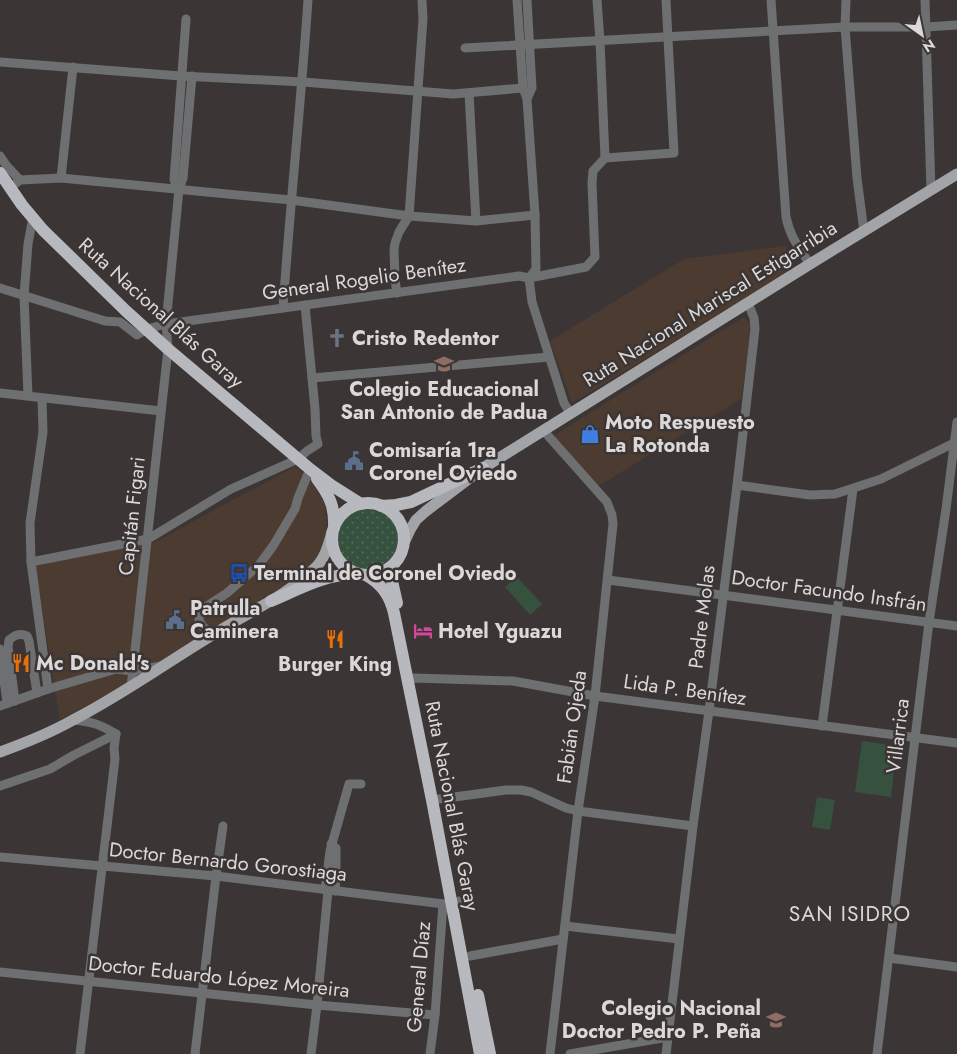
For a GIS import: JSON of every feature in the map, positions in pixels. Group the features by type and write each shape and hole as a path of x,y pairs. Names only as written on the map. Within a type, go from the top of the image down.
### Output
{"highway":[{"name":"Ruta Nacional Blás Garay","path":"0,173 15,184 33,217 43,230 126,311 310,469 361,504"},
{"path":"380,506 396,506 412,502 483,468"},
{"name":"Ruta Nacional Blás Garay","path":"310,469 332,504 334,513 333,530"},
{"path":"271,601 325,578 347,574 362,575 374,575 389,568 396,562 403,545 404,535 401,526 389,510 371,504 361,504 342,514 333,530 332,543 334,554 348,570 362,575"},
{"name":"Ruta Nacional Blás Garay","path":"389,568 435,800 451,903 480,1054"},
{"name":"Ruta Nacional Blás Garay","path":"362,575 380,585 389,598 411,679"},
{"name":"Ruta Nacional Blás Garay","path":"451,903 470,956 490,1054"}],"main road":[{"name":"Ruta Nacional Mariscal Estigarribia","path":"403,545 416,520 483,468 957,174"},
{"path":"0,752 74,720 131,687 218,631 271,601 316,568 326,554 333,530"}],"street":[{"path":"283,308 308,0"},
{"path":"397,293 395,243 399,232 409,216 423,19 422,0"},
{"path":"517,0 532,88 528,99"},
{"path":"527,0 523,88 528,99 536,269 529,278 532,302 549,358 564,403 570,413"},
{"path":"597,0 605,158 674,154 666,0"},
{"path":"771,0 786,217 789,230 795,242 810,264"},
{"path":"846,0 846,27 864,232"},
{"path":"926,0 931,190"},
{"path":"179,189 174,180 186,18"},
{"path":"465,48 846,27 957,25"},
{"path":"0,62 453,94 523,88"},
{"path":"61,178 73,68"},
{"path":"179,189 183,178 192,76"},
{"path":"469,93 476,221"},
{"path":"0,156 15,184 61,178 291,200 409,216 476,221 535,216"},
{"name":"General Rogelio Benítez","path":"147,329 166,324 520,276 529,278 586,267 595,257 593,171 605,158"},
{"name":"Capitán Figari","path":"131,687 168,349 166,324 179,189"},
{"path":"28,396 24,296 28,244 33,217"},
{"path":"0,288 105,321 120,322 137,335 147,329"},
{"name":"Padre Molas","path":"666,1054 737,485 754,329 754,318 748,303"},
{"path":"31,562 148,539 230,489 298,459 318,444 304,305"},
{"path":"312,378 549,358"},
{"path":"0,393 161,411"},
{"path":"42,398 42,432 30,523 31,562 48,689"},
{"name":"Villarrica","path":"877,1054 929,622 957,422"},
{"name":"Fabián Ojeda","path":"543,430 607,502 613,524 595,696 578,811 550,1054"},
{"path":"737,485 810,495 835,494 881,479 954,443"},
{"path":"218,631 209,631 203,627 199,620 200,612 259,565 273,546 295,509 310,469"},
{"path":"822,726 853,489"},
{"path":"946,509 957,510"},
{"name":"Doctor Facundo Insfrán","path":"608,580 957,626"},
{"path":"7,703 8,647 9,640 14,636 21,634 26,636 29,641 37,693"},
{"path":"0,649 7,703"},
{"path":"7,703 116,669 133,671 165,665"},
{"name":"Lida P. Benítez","path":"411,679 512,681 595,696 957,743"},
{"path":"74,720 92,722 116,734"},
{"path":"0,786 50,769 116,734"},
{"path":"80,1054 103,866 116,734"},
{"path":"311,1054 329,891 326,876 332,844 349,784 362,784"},
{"path":"435,800 506,790 521,790 531,792 566,808 578,811 693,826"},
{"path":"195,1054 223,826"},
{"name":"Doctor Bernardo Gorostiaga","path":"0,857 216,876 329,891 451,903"},
{"name":"General Díaz","path":"430,1054 451,903"},
{"path":"565,926 679,940"},
{"path":"470,956 563,939"},
{"path":"889,958 957,967"},
{"name":"Doctor Eduardo López Moreira","path":"0,972 317,1005 435,1015"},
{"path":"570,1054 668,1037"}],"shaded area":[{"path":"786,246 788,273 572,403 550,341 684,259"},
{"path":"744,317 752,326 741,399 595,488 553,436"},
{"path":"296,466 312,483 325,504 327,530 320,554 308,570 137,679 60,720 35,566 155,542"}],"green space":[{"path":"361,508 373,508 389,517 396,527 398,539 396,551 389,561 373,570 361,570 350,565 341,556 336,545 336,533 341,522 350,513"},
{"path":"517,577 542,604 530,615 505,587"},
{"path":"862,741 897,746 891,797 855,792"},
{"path":"817,797 835,800 830,830 812,827"}],"place":[{"name":"Cristo Redentor","path":"337,338"},
{"name":"Colegio Educacional San Antonio de Padua","path":"444,364"},
{"name":"Moto Respuesto La Rotonda","path":"590,434"},
{"name":"Comisaría 1ra Coronel Oviedo","path":"354,461"},
{"name":"Terminal de Coronel Oviedo","path":"239,573"},
{"name":"Patrulla Caminera","path":"175,620"},
{"name":"Hotel Yguazu","path":"423,631"},
{"name":"Burger King","path":"335,639"},
{"name":"Mc Donald's","path":"21,663"},
{"name":"Colegio Nacional Doctor Pedro P. Peña","path":"776,1020"}],"district":[{"name":"SAN ISIDRO","path":"850,914"}]}
